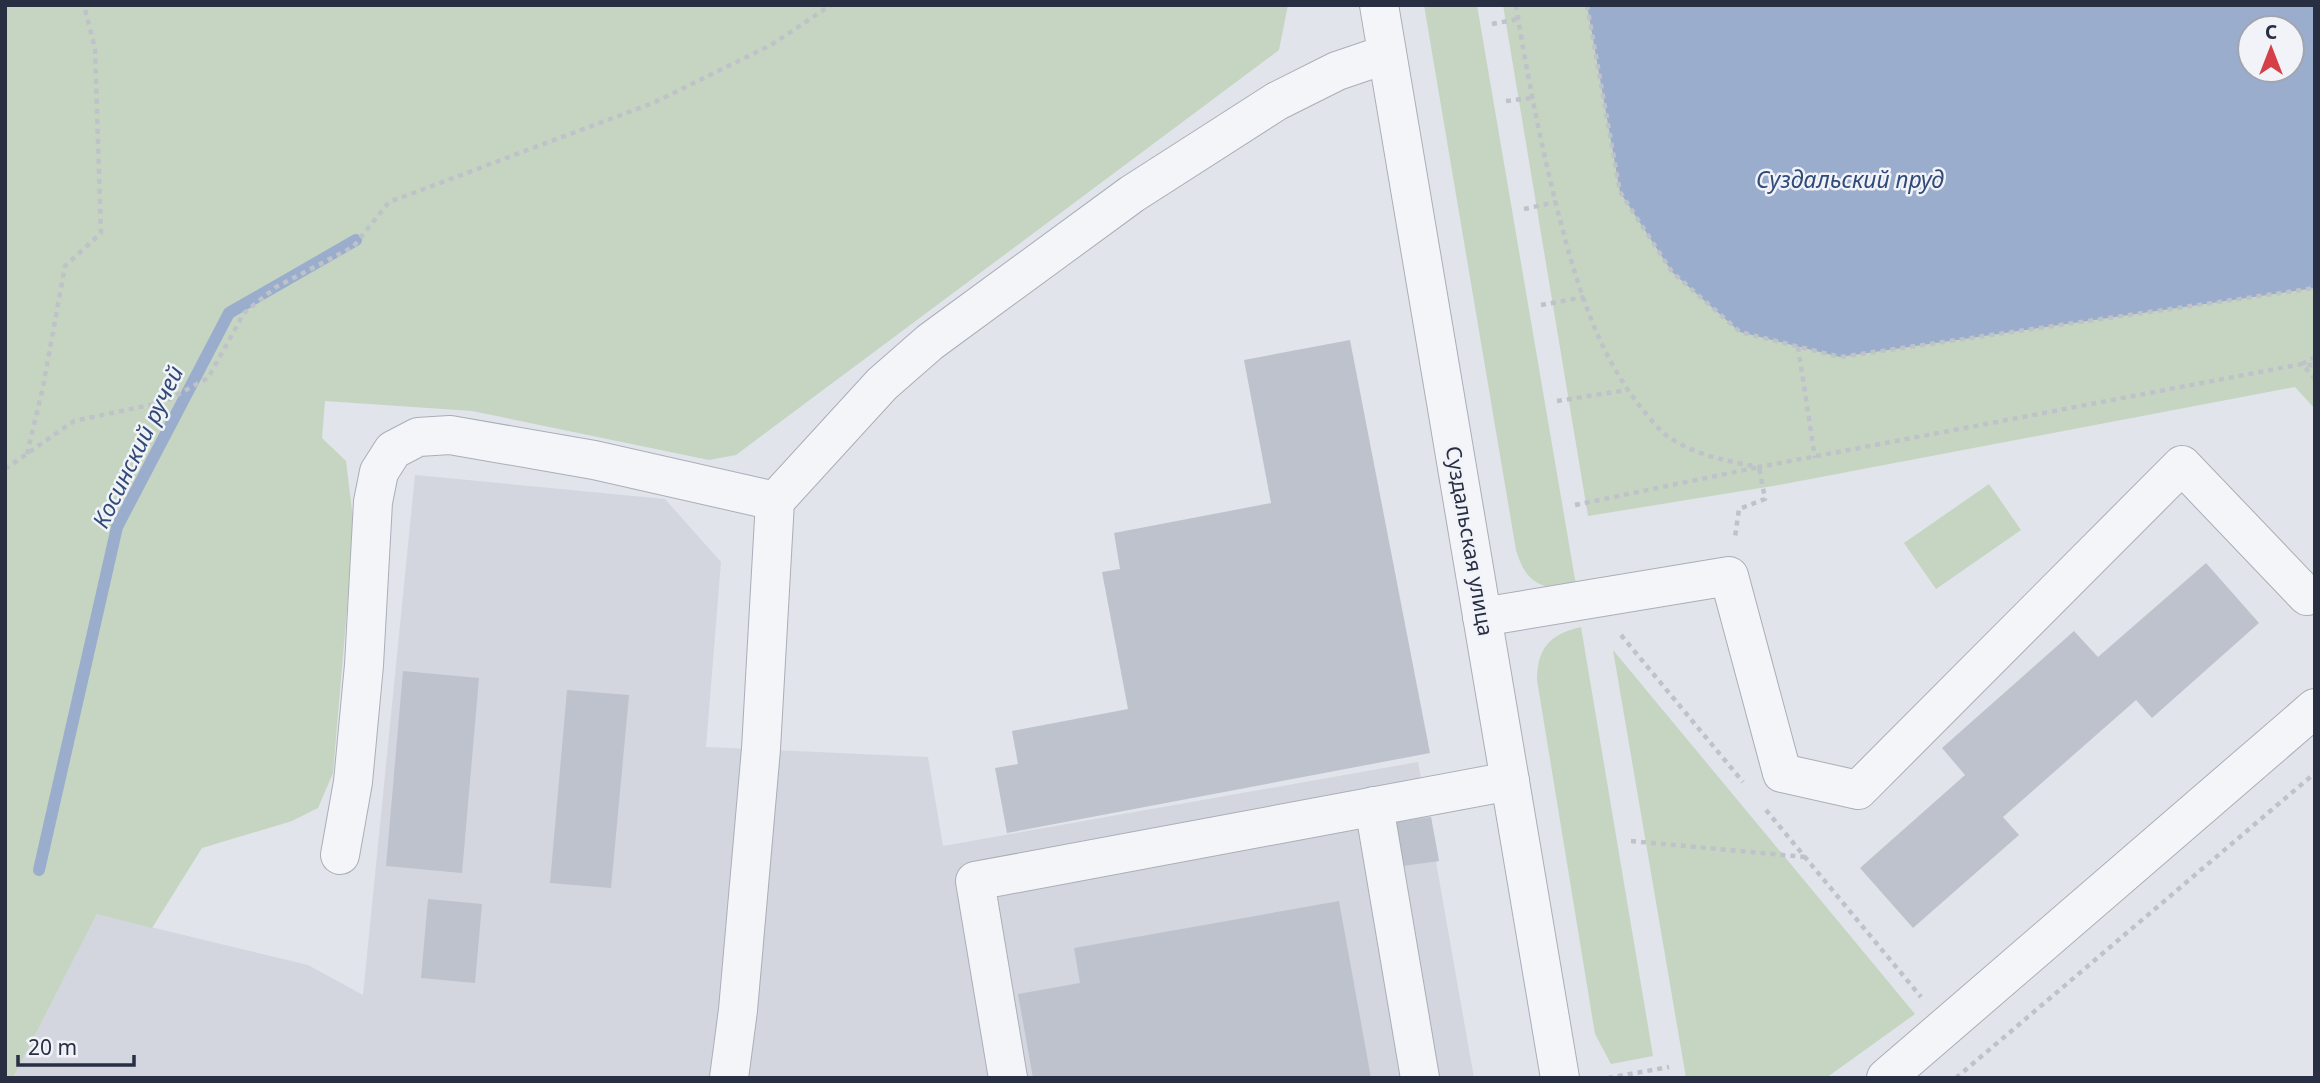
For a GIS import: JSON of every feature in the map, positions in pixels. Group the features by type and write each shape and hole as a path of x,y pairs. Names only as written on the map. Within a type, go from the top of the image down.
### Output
{"street":[{"name":"Суздальская улица","path":"1379,5 1560,1078"},
{"path":"729,1078 738,1010 761,750 775,501 882,384 921,351 1132,194 1277,101 1337,71 1387,54"},
{"path":"340,855 353,782 362,691 373,502 379,472 393,450 418,437 450,435 594,460 775,501"},
{"path":"1482,617 1729,576 1782,773 1858,790 2182,465 2307,596"},
{"path":"1886,1078 2315,708"},
{"path":"1008,1078 975,881 1510,781"},
{"path":"1374,806 1420,1078"}],"path":[{"path":"27,454 43,387 65,266 101,233 95,49 84,5"},
{"path":"5,469 74,421 164,402 208,378 244,313 276,288 353,247 389,202 653,103 771,45 831,5"},
{"path":"1516,5 1532,97 1556,202 1584,297 1608,356 1627,390 1661,431 1686,446 1721,461 1759,467"},
{"path":"1587,5 1620,192 1672,272 1740,332 1840,357 2315,288"},
{"path":"1492,24 1518,19"},
{"path":"1506,101 1532,97"},
{"path":"1524,209 1556,202"},
{"path":"1541,305 1584,297"},
{"path":"1798,347 1815,458"},
{"path":"1575,505 1759,467 2302,364 2315,357"},
{"path":"2302,364 2315,366"},
{"path":"2302,364 2315,379"},
{"path":"1557,401 1627,390"},
{"path":"1729,576 1739,509 1765,499 1759,467"},
{"path":"1956,1078 2315,773"},
{"path":"1632,841 1805,857"},
{"path":"1608,1078 1669,1067"}],"shaded area":[{"path":"415,475 665,499 721,562 706,747 928,757 943,846 1418,762 1439,861 1436,862 1474,1078 13,1078 97,914 308,965 363,995"}],"green space":[{"path":"5,5 1288,5 1279,50 736,455 709,460 472,411 325,401 322,438 346,461 354,527 333,773 318,808 292,821 202,848 152,928 97,914 13,1078 5,1078"},
{"path":"1424,5 1477,5 1577,591 1545,586 1530,578 1516,550"},
{"name":"Суздальский пруд","path":"1503,5 2315,5 2315,409 2295,387 1779,485 1588,516"},
{"path":"1989,484 2021,530 1936,589 1904,543"},
{"path":"1581,627 1653,1056 1611,1064 1595,1034 1537,680 1540,659 1547,644 1561,634"},
{"path":"1613,650 1915,1014 1826,1078 1686,1078"}],"water":[{"name":"Суздальский пруд","path":"1587,5 2315,5 2315,288 1840,357 1740,332 1672,272 1620,192"}],"building":[{"path":"1350,340 1430,753 1007,833 995,768 1018,764 1012,731 1128,709 1102,572 1120,569 1114,533 1271,503 1244,360"},
{"path":"2206,563 2259,623 2152,718 2136,700 2003,817 2019,835 1913,928 1860,868 1965,775 1942,748 2074,631 2098,657"},
{"path":"403,671 479,678 462,873 386,866"},
{"path":"567,690 629,695 611,888 550,883"},
{"path":"1431,817 1439,861 1403,866 1396,822"},
{"path":"428,899 482,904 475,983 421,978"},
{"path":"1339,901 1371,1078 1033,1078 1018,994 1080,983 1074,948"}],"waterway":[{"name":"Косинский ручей","path":"39,870 117,527 229,313 356,240"}]}
